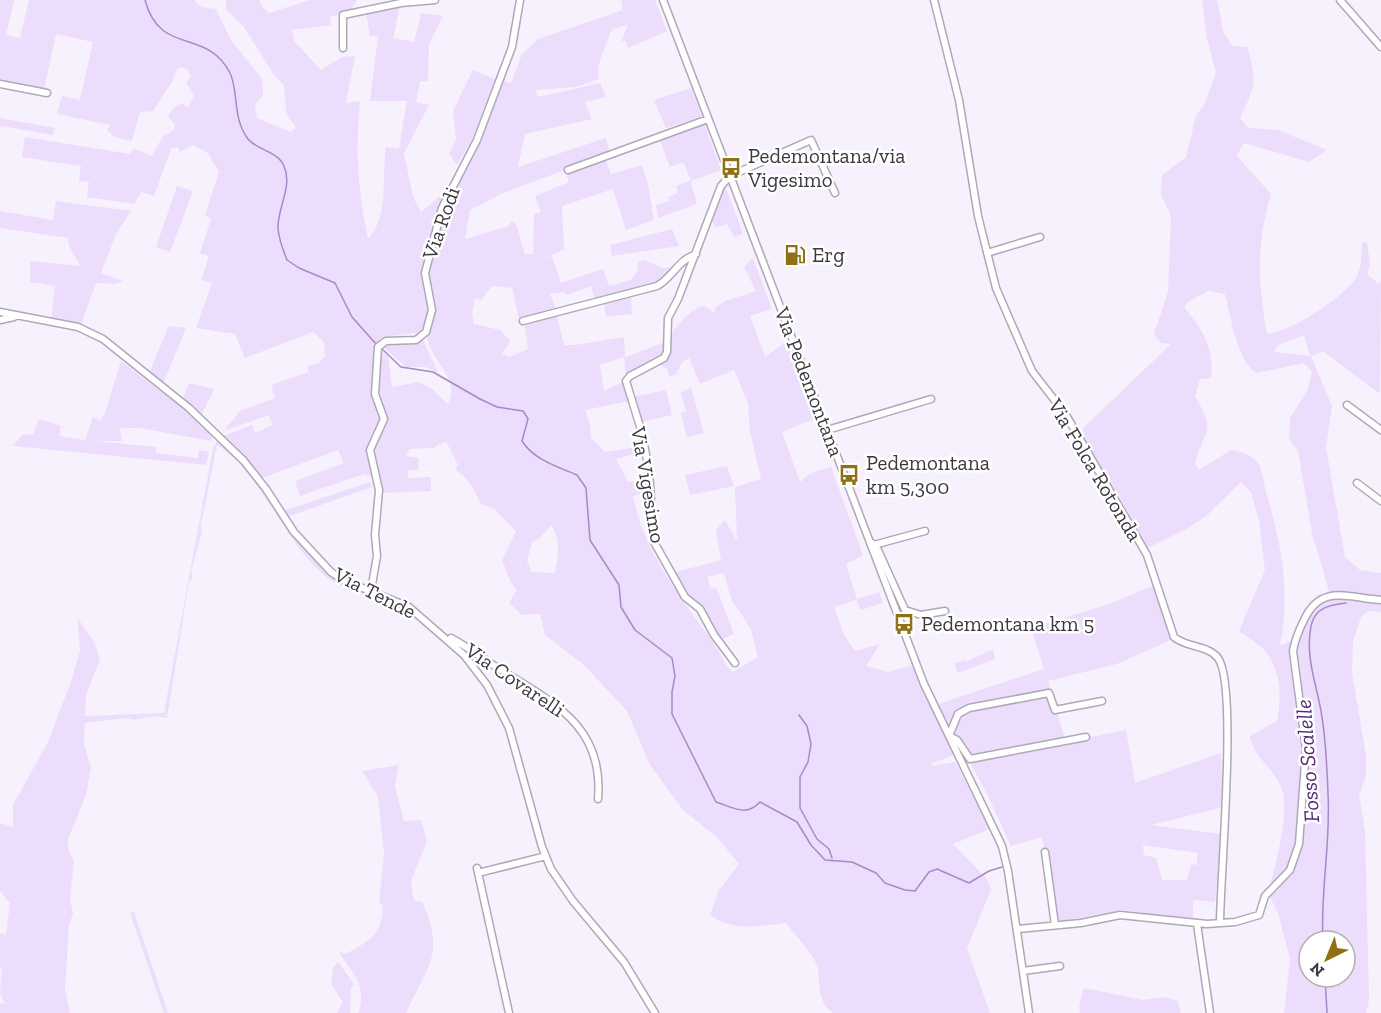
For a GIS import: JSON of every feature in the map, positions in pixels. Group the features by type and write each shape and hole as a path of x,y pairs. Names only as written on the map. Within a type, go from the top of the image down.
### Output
{"street":[{"path":"343,48 343,15 401,3 435,0"},
{"name":"Via Rodi","path":"371,590 377,556 375,535 379,490 370,450 384,419 375,394 380,344 389,340 416,340 427,328 432,306 425,273 442,208 477,140 512,47 520,0"},
{"name":"Via Pedemontana","path":"663,0 924,684 1003,849 1018,929 1029,1013"},
{"name":"Via Folca Rotonda","path":"934,0 959,100 966,151 996,288 1032,371 1066,415 1147,555 1174,637 1185,644 1212,652 1223,668 1227,726 1220,923"},
{"path":"1340,0 1381,47"},
{"path":"0,84 47,93"},
{"path":"568,170 708,119"},
{"path":"730,176 811,140 835,193"},
{"name":"Via Vigesimo","path":"730,176 721,186 696,254 668,318 667,352 664,358 630,376 626,381 642,433 649,471 654,542 685,597 700,609 714,635 735,663"},
{"path":"987,253 1040,237"},
{"path":"523,321 657,286 664,282 675,268 696,254"},
{"name":"Via Tende","path":"0,312 78,327 103,339 189,408 244,461 266,489 294,532 327,569 342,580 371,590 412,609 444,634 480,674 503,715 518,753 546,856 560,884 621,958 655,1013"},
{"path":"0,320 17,316"},
{"path":"827,430 931,399"},
{"path":"1347,405 1381,430"},
{"path":"1357,483 1381,501"},
{"path":"925,531 872,543 905,610 921,615 945,611"},
{"path":"1018,929 1127,914 1197,924 1235,922 1259,915 1265,896 1287,874 1296,857 1306,749 1293,651 1294,640 1310,607 1318,599 1330,595 1381,600"},
{"name":"Via Covarelli","path":"444,634 542,696 574,720 587,738 597,760 598,799"},
{"path":"1086,737 970,759 957,740 949,736 958,714 969,708 1049,693 1055,710 1101,701"},
{"path":"1045,852 1055,925"},
{"path":"509,1013 478,870 546,856"},
{"path":"1197,924 1210,1013"},
{"path":"1023,971 1060,966"}],"shaded area":[{"path":"0,0 14,0 6,35 20,38 29,0 194,0 201,7 216,9 231,40 262,79 263,95 255,105 257,118 290,132 296,128 286,112 284,85 274,75 244,27 226,10 226,0 259,0 269,13 310,0 357,0 349,12 330,17 331,25 292,30 294,41 321,70 342,57 355,56 346,103 360,101 358,170 368,239 375,229 382,208 386,147 399,149 407,101 370,101 378,36 370,36 366,12 400,5 393,38 414,42 421,13 443,16 429,44 428,81 420,81 416,102 429,105 404,153 413,197 421,212 450,188 477,140 499,80 511,83 522,54 538,39 623,10 621,0 655,0 667,31 628,48 625,40 621,42 628,25 612,29 600,60 599,79 576,87 535,90 538,97 600,83 606,97 585,102 592,119 525,134 518,167 606,138 610,153 501,194 470,210 465,239 509,226 511,221 516,224 525,254 533,254 534,214 541,212 535,196 569,182 566,173 605,159 611,174 642,165 648,184 654,220 626,230 613,189 562,206 564,249 543,259 552,256 561,283 603,269 609,286 631,280 637,272 638,262 643,260 663,268 673,267 658,283 595,300 591,286 567,295 564,292 550,294 556,310 519,320 512,288 492,286 481,300 475,298 472,314 474,324 500,330 510,341 502,354 509,357 528,349 524,322 557,316 564,345 624,337 625,357 666,342 661,357 629,375 626,375 624,357 600,365 604,391 624,381 630,401 585,410 590,424 591,438 605,452 642,446 643,451 616,459 628,482 648,478 648,492 633,496 645,536 676,590 733,672 758,657 751,629 731,599 724,573 707,577 711,589 716,587 734,634 720,640 673,573 721,560 716,530 725,520 737,541 735,487 761,479 750,431 748,403 734,370 700,384 689,358 682,362 676,375 669,376 667,369 659,364 667,354 670,339 675,330 690,313 704,306 715,313 715,308 725,301 756,291 744,267 753,258 772,309 750,316 765,357 787,341 814,419 782,432 800,482 811,473 831,467 863,555 846,564 857,599 879,592 883,603 861,610 856,600 834,607 844,635 855,651 880,644 866,666 888,672 917,664 924,684 921,688 954,755 933,763 931,766 955,762 990,829 953,844 987,879 991,890 967,948 990,1013 833,1013 823,1001 815,961 786,923 746,927 728,924 710,915 719,890 739,864 718,838 683,810 650,765 627,711 583,664 545,635 540,614 522,615 509,603 517,590 502,560 516,531 494,509 481,504 468,480 455,470 458,465 446,441 433,448 410,449 406,456 419,458 418,470 408,470 408,478 431,477 431,491 382,493 381,480 364,474 300,496 295,481 344,463 338,450 262,478 223,436 252,425 255,433 273,425 268,415 227,430 226,428 240,411 275,398 271,385 308,372 308,366 318,364 325,356 324,342 313,332 245,358 235,334 196,328 212,283 201,280 209,256 200,253 211,219 205,215 219,172 208,153 193,145 180,152 177,147 171,149 154,196 141,192 134,204 87,197 89,182 79,181 81,166 22,157 25,137 130,154 134,148 152,156 163,136 174,130 175,124 168,117 172,110 182,103 188,107 194,96 186,83 191,76 187,69 180,67 178,69 172,83 153,111 140,112 132,141 114,137 107,130 110,125 57,114 62,96 80,100 93,42 56,34 44,90 0,81","holes":["421,332 427,334 433,352 448,377 451,386 448,404 432,389 419,382 392,387 388,357 382,352 379,353 380,407 374,402 372,395 375,346 384,337","551,525 557,542 555,573 532,572 527,561 532,542 541,537"]},
{"path":"1202,0 1217,0 1223,31 1232,46 1247,47 1254,76 1252,91 1240,118 1248,128 1278,130 1327,150 1309,162 1244,143 1237,156 1271,194 1263,230 1260,264 1267,334 1303,320 1342,293 1357,276 1361,264 1362,243 1367,242 1370,264 1367,274 1379,284 1381,280 1380,394 1323,351 1311,356 1332,406 1326,447 1345,557 1360,570 1381,573 1381,612 1369,611 1361,617 1353,642 1352,673 1366,755 1366,776 1359,795 1365,831 1369,1000 1366,1013 1284,1013 1290,959 1278,913 1268,893 1281,839 1284,797 1277,779 1256,751 1250,736 1277,721 1280,703 1279,685 1275,668 1266,652 1239,631 1265,570 1259,521 1251,492 1241,482 1205,517 1146,549 1122,501 1079,432 1171,344 1161,343 1154,334 1168,292 1171,216 1161,195 1162,175 1186,157 1196,116 1205,103 1216,72 1207,39","holes":["1209,291 1225,294 1240,349 1250,368 1257,373 1303,363 1312,371 1308,389 1290,418 1289,439 1298,451 1312,533 1330,595 1310,607 1294,640 1280,645 1285,607 1283,568 1276,529 1260,468 1250,456 1231,450 1199,470 1195,464 1207,431 1206,418 1195,397 1200,379 1211,378 1211,357 1206,340 1184,307 1189,301","1304,335 1310,356 1274,352 1278,345"]},
{"path":"473,70 495,79 472,139 457,165 449,154 456,139 453,111"},
{"path":"691,88 702,116 666,128 654,100"},
{"path":"0,118 55,128 53,135 1,126 0,129"},
{"path":"704,123 721,170 691,181 697,204 658,218 656,205 670,201 668,197 678,193 676,186 691,180 683,162 670,167 659,138"},
{"path":"725,185 743,234 734,237 727,224 715,228 712,219"},
{"path":"177,186 193,191 170,252 156,247"},
{"path":"56,201 131,211 116,234 101,273 123,281 116,284 96,283 81,325 51,321 55,286 30,282 30,261 80,266 69,246 68,238 0,228 0,211 53,220"},
{"path":"672,229 679,246 612,256 610,245"},
{"path":"631,294 632,314 606,317 604,302"},
{"path":"169,326 186,328 163,384 149,373"},
{"path":"423,340 438,372 425,367 406,367 382,346 413,343"},
{"path":"121,361 192,415 213,436 211,441 140,428 120,428 122,441 96,441 156,447 156,453 198,458 199,450 209,452 206,465 13,446 22,435 33,434 39,419 61,426 59,436 85,440 93,417 100,421 105,413"},
{"path":"189,383 214,389 201,416 183,399"},
{"path":"691,387 704,433 687,437 681,413 686,412 681,392"},
{"path":"666,390 672,415 640,422 632,397"},
{"path":"218,439 258,481 304,547 329,574 364,592 341,586 321,572 303,553 236,460 217,445 201,525 202,531 191,572 193,578 189,582 167,718 154,716 133,720 126,718 85,723 84,745 91,767 86,795 68,839 68,849 74,861 70,899 73,913 69,926 65,988 70,1013 0,1013 0,1003 5,1004 0,993 2,968 0,967 0,933 6,935 10,903 0,891 0,823 13,827 13,805 48,742 72,679 80,650 77,617 94,642 100,659 86,695 85,716 164,713 213,448"},
{"path":"727,466 734,486 690,495 685,475"},
{"path":"370,482 372,487 287,517 283,511"},
{"path":"1155,585 1173,639 1117,664 1048,681 1066,742 1126,730 1135,783 1221,753 1223,807 1151,825 1222,834 1215,902 1193,900 1193,920 1123,910 1057,922 1042,837 1011,846 987,794 938,704 1044,669 1031,628 1109,604","holes":["1143,845 1197,853 1197,865 1191,864 1187,880 1162,880 1156,858 1144,855"]},
{"path":"993,649 995,659 958,673 954,663 965,660 966,662"},
{"path":"399,765 395,786 404,821 421,820 427,841 411,881 414,901 422,902 429,920 433,935 433,948 427,971 406,1013 358,1013 361,995 358,981 339,952 346,954 368,941 377,931 383,906 379,903 384,853 378,797 362,771"},
{"path":"134,912 168,1013 164,1013 130,913"},
{"path":"338,962 354,984 351,989 350,1013 337,1013 343,1002 331,984 333,968"},
{"path":"1084,988 1143,1000 1163,997 1178,1001 1181,1013 1080,1013 1079,1007"}],"waterway":[{"path":"145,0 152,18 161,29 172,36 209,50 220,59 230,73 243,131 252,143 277,157 284,166 287,182 278,229 287,260 299,268 335,283 352,317 376,344"},
{"path":"382,349 401,367 433,372 497,407 523,411 528,419 522,441 527,448 547,462 577,475 586,488 590,540 619,585 621,607 635,630 672,658 675,676 672,714 716,802 740,810 750,809 760,802 797,822 811,845 825,860 852,862 876,873 885,883 905,890 915,891 929,872 937,869 969,883 989,871 1002,867"},
{"name":"Fosso Scalelle","path":"1322,929 1329,812 1324,732 1309,648 1311,626 1316,615 1324,608 1346,603"},
{"path":"799,715 807,726 811,744 808,762 800,777 800,808 817,839 829,849 832,858"},
{"name":"Fosso Scalelle","path":"1326,989 1327,1013"}],"place":[{"name":"Pedemontana/via Vigesimo","path":"731,168"},
{"name":"Erg","path":"795,255"},
{"name":"Pedemontana km 5,300","path":"849,475"},
{"name":"Pedemontana km 5","path":"904,624"}]}
